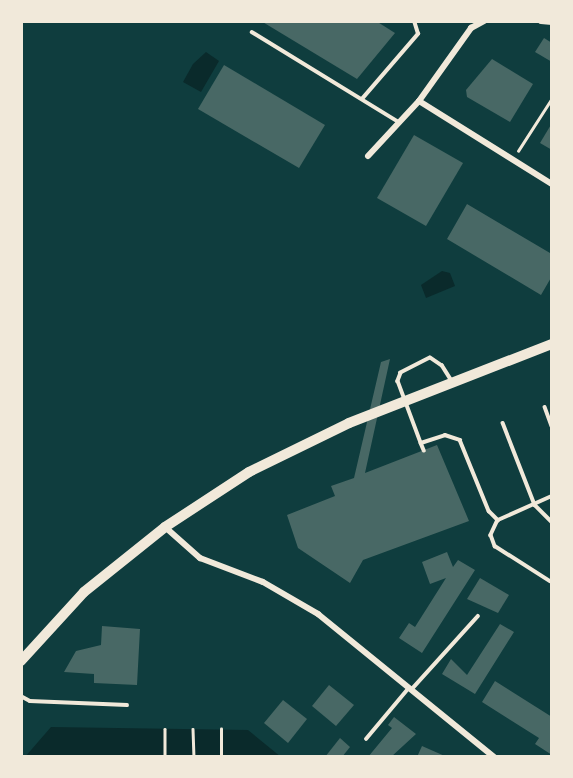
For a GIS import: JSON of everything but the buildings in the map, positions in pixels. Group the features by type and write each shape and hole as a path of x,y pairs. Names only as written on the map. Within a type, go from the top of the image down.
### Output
{"main road":[{"path":"21,662 84,592 165,527 290,449 405,400 552,344"}],"street":[{"path":"541,21 552,22"},
{"path":"368,156 419,101 479,22"},
{"path":"419,101 552,184"},
{"path":"165,527 200,558 263,582 318,614 494,757"}],"lane":[{"path":"362,99 418,34 414,21"},
{"path":"252,32 400,122"},
{"path":"424,450 398,381 410,365 436,360 452,382"},
{"path":"545,407 552,426"},
{"path":"503,423 535,505 552,522"},
{"path":"421,443 445,435 460,440 489,511 498,520"},
{"path":"550,581 495,546 491,535 498,520 552,496"},
{"path":"366,738 478,616"},
{"path":"21,696 30,701 127,705"}],"path":[{"path":"513,160 552,97"},
{"path":"165,729 165,757"},
{"path":"193,729 194,757"},
{"path":"221,729 221,757"}],"water":[{"path":"206,52 219,61 201,92 183,82 193,64"},
{"path":"442,271 450,273 455,286 426,298 421,285"},
{"path":"51,727 248,730 281,757 25,757"}]}
